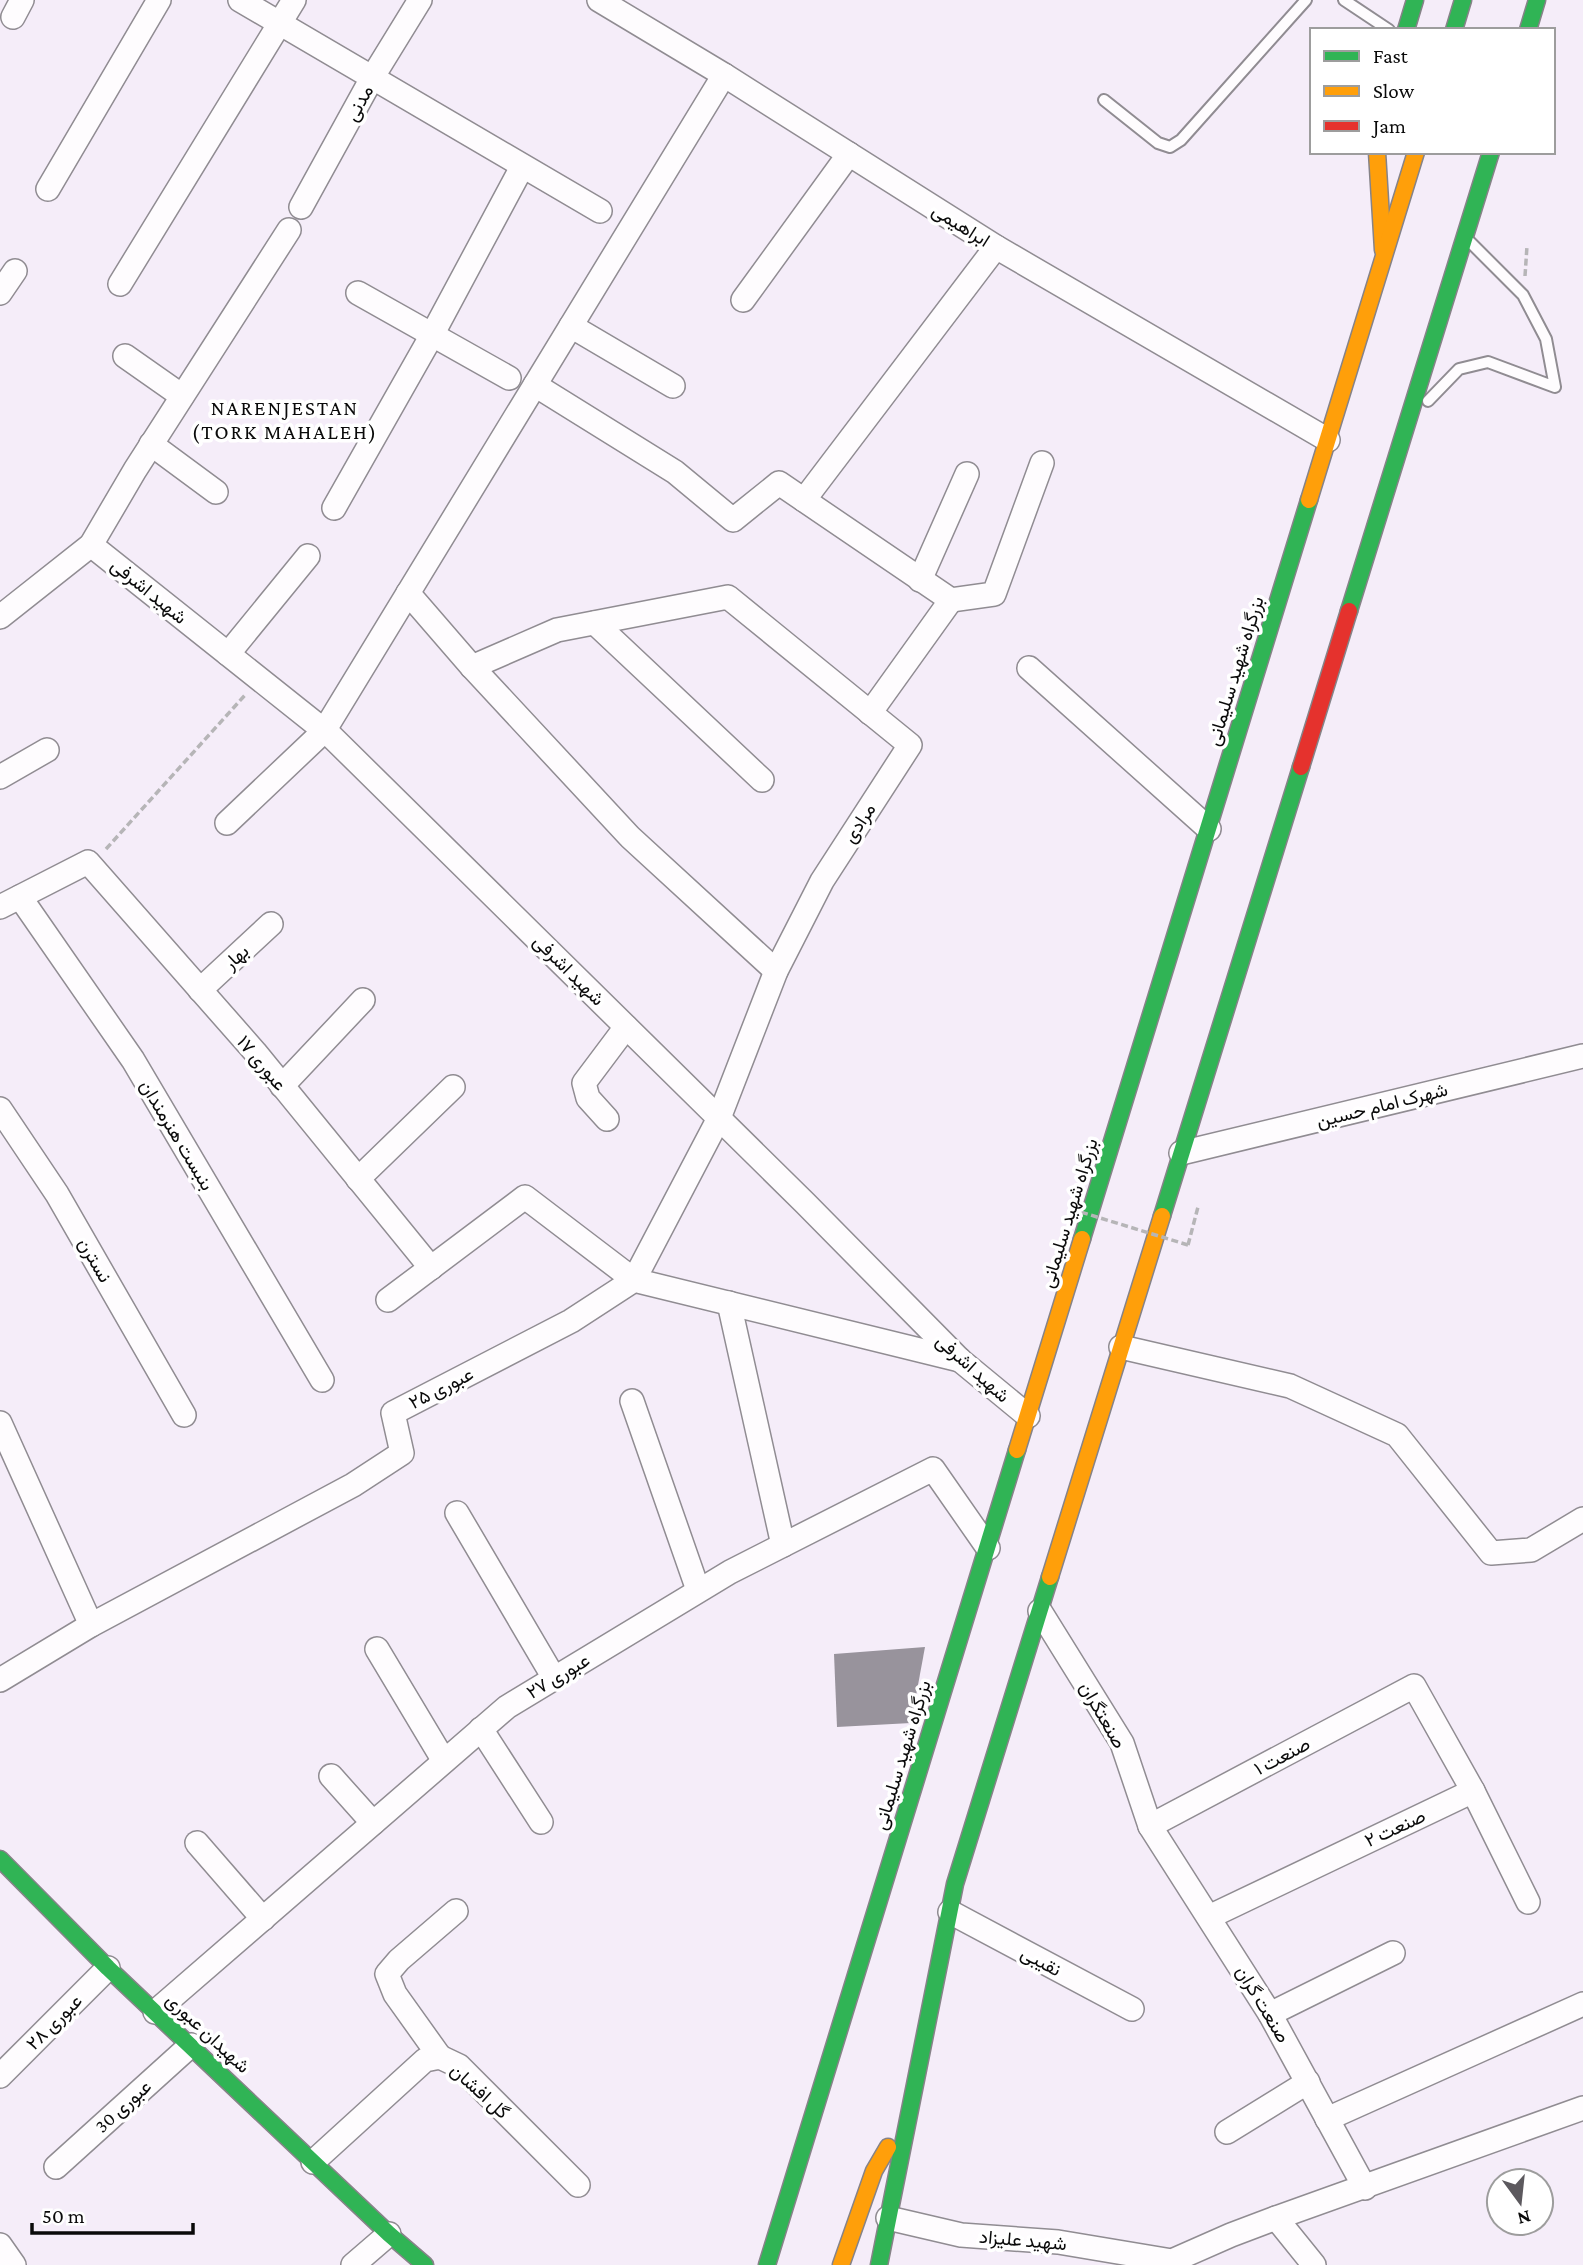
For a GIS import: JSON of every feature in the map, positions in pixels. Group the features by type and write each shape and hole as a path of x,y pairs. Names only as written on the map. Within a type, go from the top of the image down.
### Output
{"main road":[{"path":"1407,28 1415,0"},
{"path":"1455,28 1463,0"},
{"path":"1529,28 1537,0"},
{"path":"1377,154 1384,259"},
{"name":"بزرگراه شهید سلیمانی","path":"767,2264 1415,154"},
{"path":"879,2265 955,1884 1490,154"},
{"name":"شهیدان عبوری","path":"0,1859 108,1968 388,2234 425,2265"},
{"path":"842,2265 874,2171 911,2108"},
{"name":"شهیدان عبوری","path":"388,2234 406,2265"}],"street":[{"path":"48,189 159,0"},
{"path":"240,0 600,211"},
{"path":"120,284 294,0"},
{"name":"مدنی","path":"301,207 372,78 420,0"},
{"name":"ابراهیمی","path":"600,0 996,247 1328,440"},
{"path":"227,823 324,731 724,75"},
{"path":"743,300 849,154"},
{"path":"334,508 523,167"},
{"path":"0,617 91,545 151,444 289,230"},
{"path":"804,500 996,247"},
{"path":"0,293 15,271"},
{"path":"358,293 509,378"},
{"path":"571,326 673,386"},
{"path":"125,356 182,396"},
{"path":"535,385 675,472 733,520 779,483 951,600 994,594 1042,463"},
{"path":"151,444 216,492"},
{"path":"920,580 967,474"},
{"name":"شهید اشرفی","path":"91,545 324,731 719,1118 960,1360 1028,1416"},
{"path":"228,654 308,556"},
{"path":"408,593 472,667 630,837 776,971"},
{"name":"مرادی","path":"595,623 728,597 910,745 822,881 776,971 719,1118 634,1280"},
{"path":"870,713 951,600"},
{"path":"472,667 557,630 595,623 762,780"},
{"path":"1029,668 1209,829"},
{"path":"0,777 47,750"},
{"path":"10,902 88,862"},
{"name":"عبوری ۱۷","path":"88,862 282,1086 431,1268"},
{"name":"بنبست هنرمندان","path":"10,902 133,1060 322,1380"},
{"name":"بهار","path":"200,990 271,924"},
{"path":"282,1086 363,1000"},
{"path":"607,1119 588,1098 584,1083 626,1027"},
{"name":"شهرک امام حسین","path":"1181,1153 1583,1056"},
{"path":"358,1179 453,1087"},
{"name":"نسترن","path":"0,1109 57,1194 184,1415"},
{"path":"388,1300 526,1197 634,1280 960,1360"},
{"name":"عبوری ۲۵","path":"0,1680 91,1625 353,1485 402,1453 393,1413 571,1321 634,1280"},
{"path":"729,1303 783,1545"},
{"path":"1121,1347 1290,1386 1397,1435 1491,1553 1531,1550 1583,1519"},
{"path":"632,1401 698,1590"},
{"path":"0,1423 91,1625"},
{"name":"عبوری ۲۷","path":"155,2012 507,1707 730,1572 933,1469 988,1548"},
{"path":"457,1513 554,1678"},
{"name":"صنعتگران","path":"1040,1611 1122,1742 1150,1826"},
{"path":"377,1649 444,1761"},
{"name":"صنعت ۱","path":"1150,1826 1414,1686 1473,1791"},
{"path":"481,1729 541,1822"},
{"path":"331,1776 373,1823"},
{"path":"1473,1791 1528,1902"},
{"name":"صنعت ۲","path":"1209,1917 1473,1791"},
{"name":"صنعت گران","path":"1150,1826 1270,2014 1365,2188"},
{"path":"197,1843 263,1919"},
{"path":"440,2057 394,1994 387,1974 399,1959 456,1911"},
{"name":"نقیبی","path":"950,1912 1132,2009"},
{"path":"1270,2014 1393,1953"},
{"name":"عبوری ۲۸","path":"0,2076 108,1968"},
{"path":"1328,2119 1583,2004"},
{"name":"عبوری 30","path":"56,2167 191,2045"},
{"name":"گل افشان","path":"313,2162 425,2060 440,2057 459,2066 578,2185"},
{"path":"1227,2132 1308,2082"},
{"path":"1365,2188 1583,2108"},
{"name":"شهید علیزاد","path":"888,2218 961,2235 1058,2242 1172,2261 1231,2235 1365,2188"},
{"path":"1276,2218 1314,2265"},
{"path":"353,2265 388,2234"},
{"path":"0,2245 14,2265"}],"lane":[{"path":"1104,100 1158,143 1170,148 1181,140 1306,0"},
{"path":"1344,0 1385,28"},
{"path":"1406,428 1412,418 1459,369 1488,362 1555,387 1546,339 1523,295 1465,237"}],"path":[{"path":"1523,295 1527,247"},
{"path":"88,862 99,856 260,679"},
{"path":"1071,1209 1188,1245 1198,1207"}],"building":[{"path":"925,1647 911,1723 837,1727 834,1654"}],"traffic: fast":[{"path":"1407,28 1415,0"},
{"path":"1455,28 1463,0"},
{"path":"1529,28 1537,0"},
{"path":"1349,611 1490,154"},
{"path":"1082,1239 1309,500"},
{"path":"1162,1216 1301,767"},
{"path":"767,2265 1017,1450"},
{"path":"879,2265 955,1884 1050,1577"},
{"path":"0,1859 108,1968 425,2265"}],"traffic: slow":[{"path":"1377,154 1383,250"},
{"path":"1309,500 1415,154"},
{"path":"1050,1577 1162,1216"},
{"path":"1017,1450 1082,1239"},
{"path":"841,2265 874,2171 888,2147"}],"traffic: jam":[{"path":"1301,767 1349,611"}],"district":[{"name":"NARENJESTAN (TORK MAHALEH)","path":"285,420"}]}
